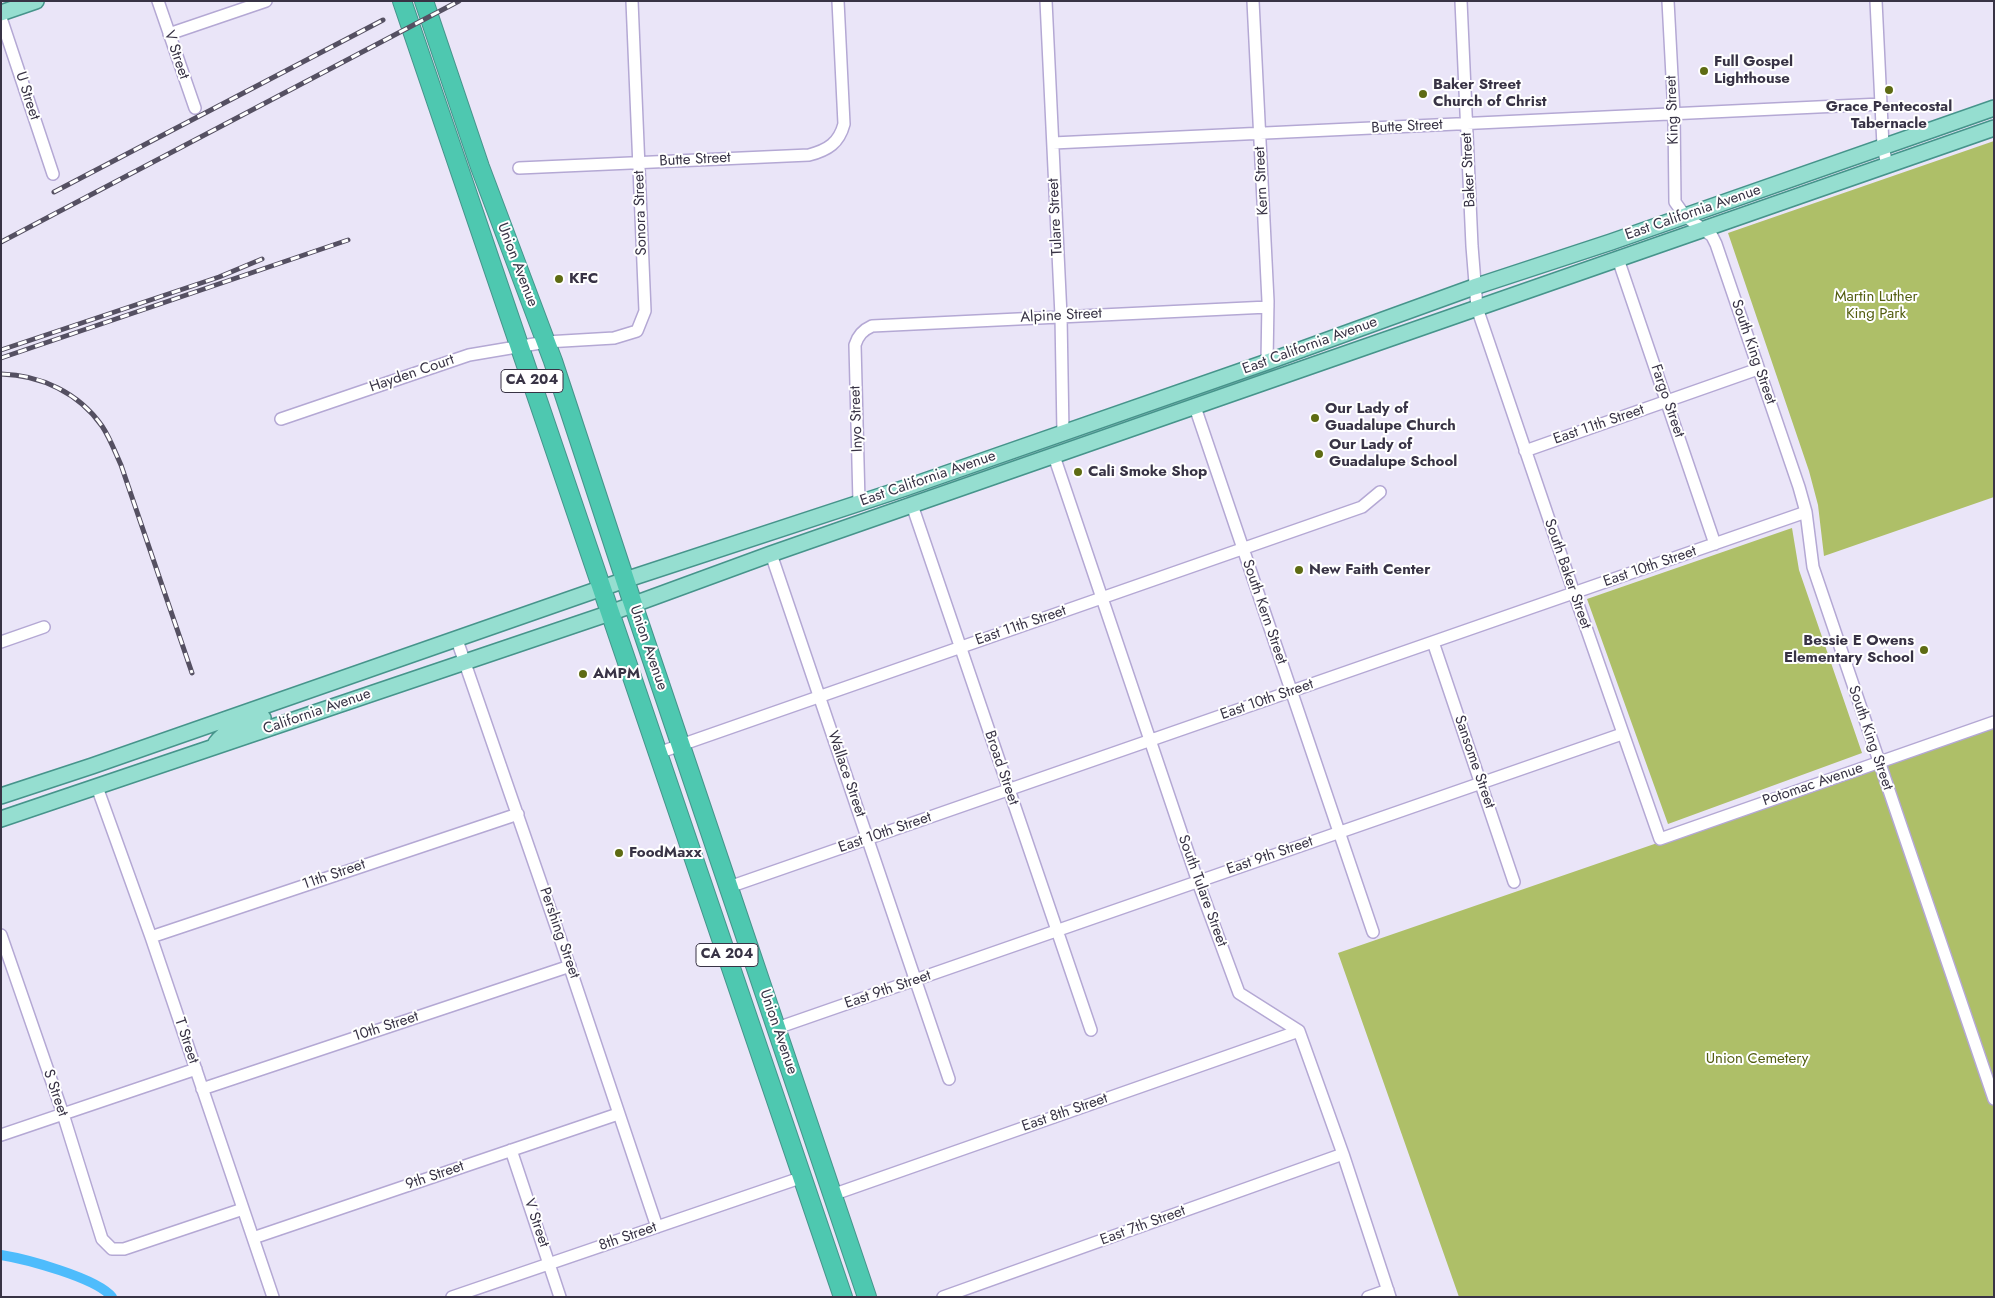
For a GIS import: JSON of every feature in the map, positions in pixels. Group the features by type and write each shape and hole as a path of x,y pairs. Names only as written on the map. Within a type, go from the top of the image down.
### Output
{"highway":[{"name":"Union Avenue","path":"402,1 843,1297"},
{"name":"Union Avenue","path":"424,1 480,167 546,342 867,1297"},
{"path":"803,1177 817,1186 840,1250 847,1258 856,1263"}],"main road":[{"path":"1,13 36,1"},
{"name":"East California Avenue","path":"625,580 971,465 1267,362 1474,287 1685,216 1994,108"},
{"name":"East California Avenue","path":"633,604 805,542 1994,128"},
{"path":"1195,407 1197,398 1204,393 1250,368"},
{"path":"1001,474 1057,444 1063,433"},
{"path":"912,505 912,499 923,490 971,465"},
{"path":"805,542 815,529 860,512 860,502"},
{"name":"California Avenue","path":"1,796 267,706 625,580"},
{"name":"California Avenue","path":"1,819 633,604"},
{"path":"212,748 224,734 266,716 268,713 267,706"},
{"path":"97,787 97,775 126,763 136,751"}],"street":[{"name":"V Street","path":"158,1 194,108"},
{"path":"169,34 266,1"},
{"name":"Sonora Street","path":"546,342 614,338 637,331 645,312 632,1"},
{"name":"Butte Street","path":"519,168 809,155 830,148 837,141 844,124 838,1"},
{"name":"Tulare Street","path":"1046,1 1061,316 1063,433"},
{"name":"Kern Street","path":"1254,1 1268,307 1267,362"},
{"name":"Baker Street","path":"1461,1 1474,287 1477,308"},
{"name":"King Street","path":"1668,1 1674,114 1675,202 1685,216"},
{"path":"1876,1 1883,146 1886,166"},
{"name":"U Street","path":"1,18 53,174"},
{"name":"Butte Street","path":"1053,143 1881,104"},
{"name":"South King Street","path":"1685,216 1712,236 1716,244 1799,487 1806,512 1813,567 1994,1099"},
{"name":"Fargo Street","path":"1618,259 1715,544"},
{"name":"Alpine Street","path":"857,337 872,326 1268,307"},
{"name":"South Baker Street","path":"1477,308 1622,734 1660,839"},
{"name":"Inyo Street","path":"857,337 854,355 860,502"},
{"name":"Hayden Court","path":"281,419 469,355 546,342"},
{"name":"East 11th Street","path":"1525,451 1758,370"},
{"name":"South Kern Street","path":"1195,407 1373,932"},
{"name":"South Tulare Street","path":"1054,456 1198,882 1239,993 1298,1031"},
{"name":"East 11th Street","path":"658,752 1362,507 1380,492"},
{"name":"Broad Street","path":"912,505 1091,1030"},
{"name":"East 10th Street","path":"728,887 1806,512"},
{"name":"Wallace Street","path":"771,554 950,1079"},
{"path":"1,642 44,627"},
{"name":"Pershing Street","path":"457,640 570,966 657,1228"},
{"name":"Sansome Street","path":"1433,642 1514,882"},
{"name":"Potomac Avenue","path":"1660,839 1994,722"},
{"name":"East 9th Street","path":"777,1028 1622,734"},
{"name":"T Street","path":"97,787 151,937 273,1297"},
{"name":"11th Street","path":"151,937 518,814"},
{"name":"S Street","path":"1,935 102,1239 112,1249 124,1249 243,1209"},
{"name":"10th Street","path":"202,1089 570,966"},
{"path":"1298,1031 1343,1154 1389,1293 1368,1297"},
{"name":"East 8th Street","path":"832,1195 1298,1031"},
{"path":"1,1135 196,1069"},
{"name":"9th Street","path":"253,1238 618,1114"},
{"name":"V Street","path":"511,1150 560,1297"},
{"name":"East 7th Street","path":"943,1297 1343,1154"},
{"name":"8th Street","path":"452,1297 803,1177"}],"green space":[{"name":"Martin Luther King Park","path":"1994,141 1994,497 1824,556 1818,505 1809,471 1728,233"},
{"path":"1792,528 1799,570 1862,753 1668,824 1587,599"},
{"name":"Union Cemetery","path":"1994,727 1994,1297 1459,1297 1338,953"}],"waterway":[{"path":"1,1255 43,1265 77,1276 104,1290 112,1297"}],"railway":[{"path":"1,242 459,1"},
{"path":"54,192 383,20"},
{"path":"1,358 348,240"},
{"path":"1,350 219,277 262,259"},
{"path":"1,374 30,378 58,388 82,404 102,426 121,465 192,673"}],"place":[{"name":"Full Gospel Lighthouse","path":"1704,71"},
{"name":"Grace Pentecostal Tabernacle","path":"1889,90"},
{"name":"Baker Street Church of Christ","path":"1423,94"},
{"name":"KFC","path":"559,279"},
{"name":"Our Lady of Guadalupe Church","path":"1315,418"},
{"name":"Our Lady of Guadalupe School","path":"1319,454"},
{"name":"Cali Smoke Shop","path":"1078,472"},
{"name":"New Faith Center","path":"1299,570"},
{"name":"Bessie E Owens Elementary School","path":"1924,650"},
{"name":"AMPM","path":"583,674"},
{"name":"FoodMaxx","path":"619,853"}]}
